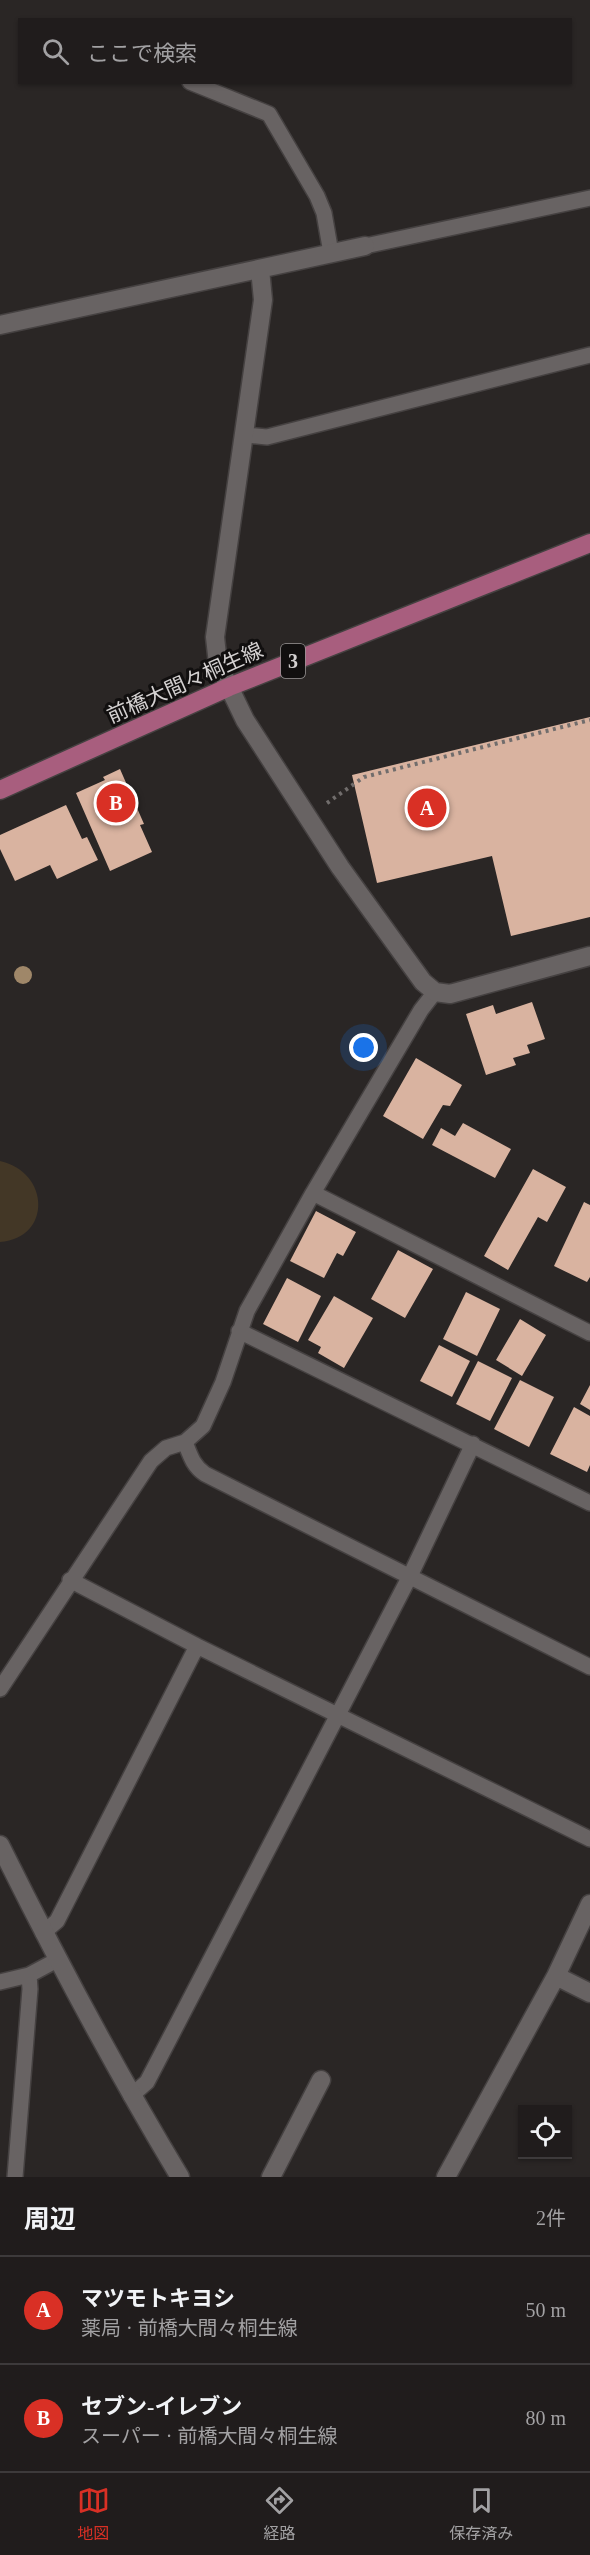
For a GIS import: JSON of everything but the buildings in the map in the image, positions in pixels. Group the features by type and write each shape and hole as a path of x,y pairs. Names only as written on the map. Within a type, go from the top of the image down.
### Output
{"main road":[{"name":"前橋大間々桐生線","path":"0,790 229,687 590,543"}],"street":[{"path":"0,325 365,246"},
{"path":"260,269 263,300 215,637 218,664 229,687 245,720 340,867 423,982 435,992 450,994 590,956"},
{"path":"0,1845 57,1960 131,2096 180,2177"},
{"path":"446,2177 556,1976 590,1904"},
{"path":"556,1976 590,1993"},
{"path":"271,2177 321,2080"}],"lane":[{"path":"195,84 269,114 317,196 324,213 331,253"},
{"path":"365,246 590,198"},
{"path":"245,435 267,436 590,355"},
{"path":"0,1689 70,1580 151,1461 166,1448 185,1442 203,1426 223,1382 247,1311 313,1193 421,1010 435,992"},
{"path":"313,1193 590,1333"},
{"path":"239,1331 590,1503"},
{"path":"185,1442 192,1461 197,1469 205,1474 590,1667"},
{"path":"131,2096 147,2082 410,1576 473,1444"},
{"path":"70,1580 197,1646 590,1839"},
{"path":"43,1933 57,1921 197,1646"},
{"path":"0,1982 29,1975 57,1960"},
{"path":"15,2177 30,1989 29,1975"}],"path":[{"path":"321,807 364,777 590,720"}],"shaded area":[{"path":"0,1161 16,1167 28,1178 36,1190 38,1204 36,1218 29,1229 17,1238 0,1242"}],"place":[{"name":"セブン-イレブン","path":"116,803"},
{"name":"マツモトキヨシ","path":"427,808"}]}
